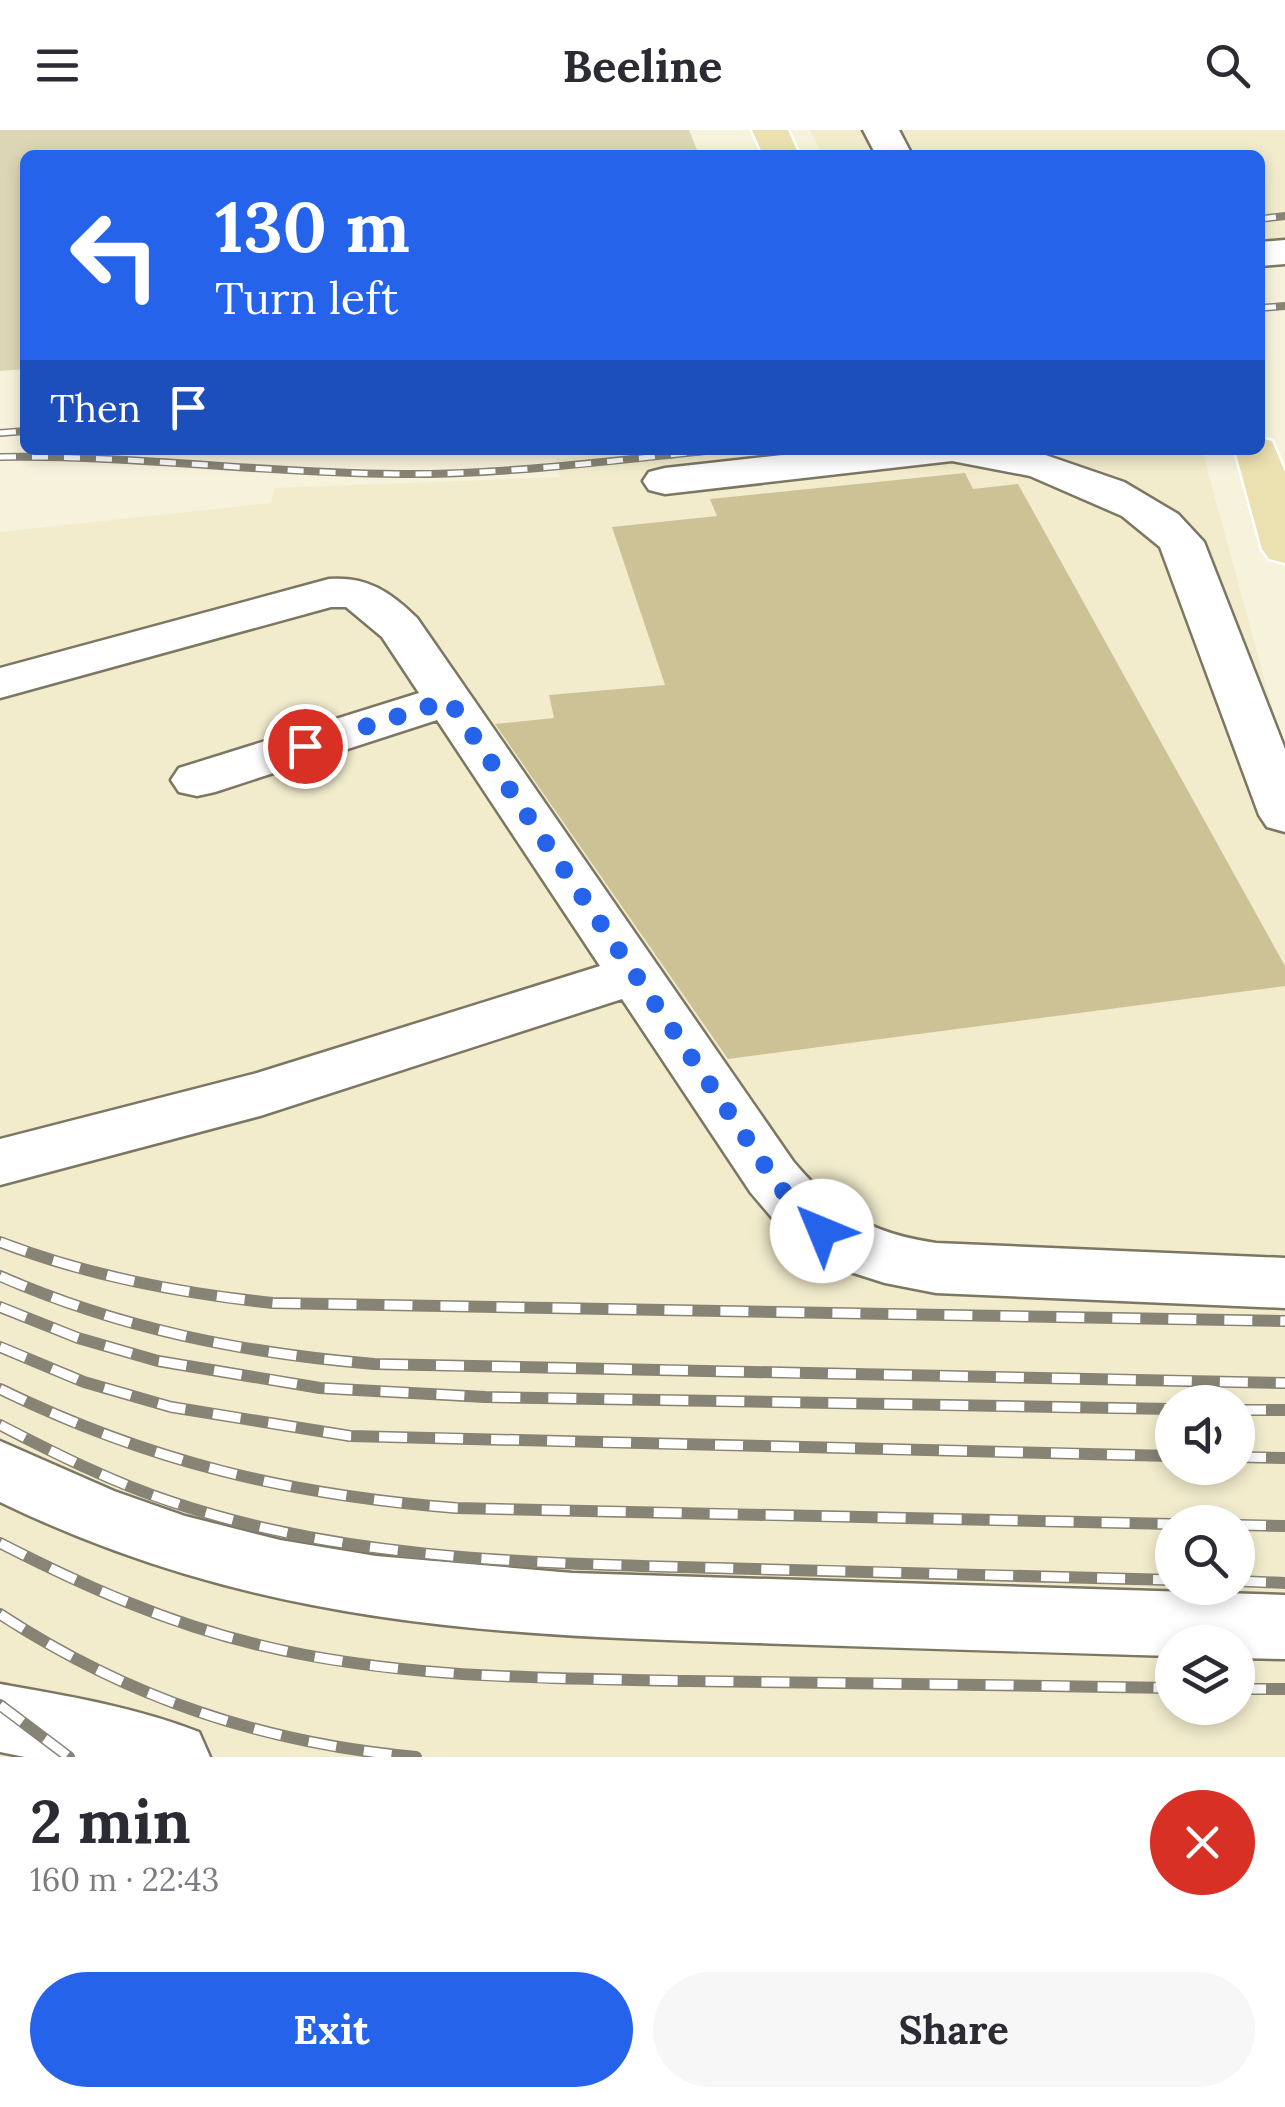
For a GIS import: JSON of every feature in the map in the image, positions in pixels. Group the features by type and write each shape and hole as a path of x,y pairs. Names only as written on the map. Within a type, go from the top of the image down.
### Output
{"main road":[{"path":"1258,455 1285,549"}],"street":[{"path":"665,480 898,455"},
{"path":"997,455 1069,477 1150,515 1173,532 1188,560 1285,815"},
{"path":"0,683 329,594 352,591 370,596 400,628 795,1207 822,1231 854,1250 888,1262 936,1268 1285,1282"},
{"path":"197,780 449,700"},
{"path":"0,1162 260,1094 637,974"},
{"path":"0,1470 110,1521 205,1552 304,1577 403,1594 531,1604 1285,1627"},
{"path":"0,1718 106,1738 173,1757"}],"shaded area":[{"path":"0,130 689,130 697,150 20,150 20,369 0,371"},
{"path":"810,130 1285,130 1285,245 1265,247 1265,150 820,150"},
{"path":"594,455 1203,455 1285,755 1285,1757 0,1757 0,532 271,503 275,488 560,477 556,459"}],"building":[{"path":"965,473 973,489 1018,484 1285,966 1285,986 728,1059 495,724 554,718 549,695 665,685 612,527 717,516 710,499"}],"railway":[{"path":"1265,218 1285,216"},
{"path":"1265,308 1285,306"},
{"path":"0,433 20,431"},
{"path":"0,457 436,474 668,455"},
{"path":"0,1242 135,1281 273,1303 1285,1321"},
{"path":"0,1276 91,1311 183,1336 277,1353 374,1364 1285,1383"},
{"path":"0,1307 78,1338 158,1361 320,1388 485,1397 1155,1409"},
{"path":"0,1347 84,1382 171,1407 350,1436 1155,1456"},
{"path":"0,1389 111,1437 166,1455 278,1484 395,1502 456,1508 1155,1524"},
{"path":"1255,1410 1285,1410"},
{"path":"0,1425 63,1457 172,1502 238,1522 374,1547 581,1564 1155,1580"},
{"path":"1255,1457 1285,1458"},
{"path":"1255,1525 1285,1526"},
{"path":"0,1543 95,1588 192,1626 259,1645 365,1665 581,1679 1155,1688"},
{"path":"1255,1582 1285,1583"},
{"path":"0,1614 97,1670 199,1712 304,1741 416,1757"},
{"path":"1255,1689 1285,1689"},
{"path":"0,1705 69,1757"}],"route":[{"path":"305,746 449,700 772,1176 795,1207 822,1231"}]}
